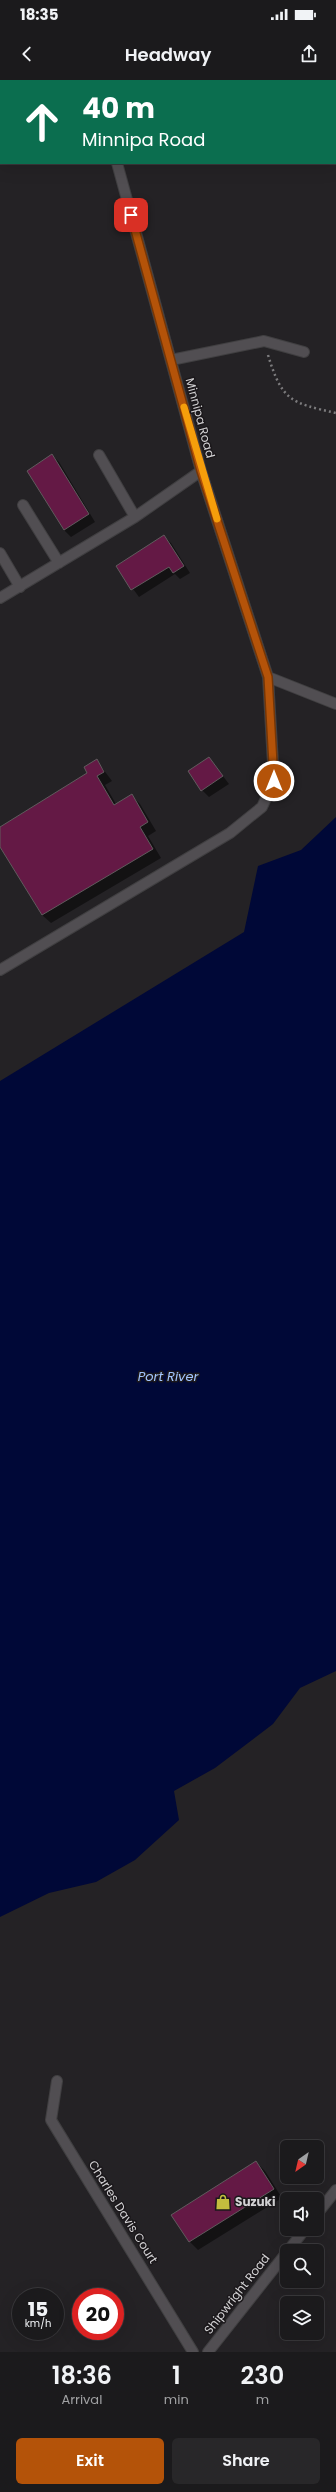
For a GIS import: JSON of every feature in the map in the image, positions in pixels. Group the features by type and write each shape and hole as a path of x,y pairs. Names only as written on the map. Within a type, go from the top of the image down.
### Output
{"street":[{"name":"Minnipa Road","path":"0,970 230,833 262,807 274,781 268,677 201,471 118,167"},
{"path":"171,360 264,341 304,352"},
{"path":"99,455 135,517"},
{"path":"0,598 135,517 201,471"},
{"path":"23,505 59,563"},
{"path":"0,553 20,587"},
{"path":"268,677 336,704"},
{"name":"Charles Davis Court","path":"57,2081 50,2120 193,2352"},
{"path":"324,2205 336,2190"},
{"name":"Shipwright Road","path":"293,2244 300,2236"},
{"name":"Shipwright Road","path":"208,2352 280,2261"}],"path":[{"path":"264,341 275,379 289,398 302,405 336,413"}],"water":[{"name":"Port River","path":"336,817 336,1671 300,1688 273,1724 215,1768 174,1791 179,1820 135,1860 96,1882 49,1893 0,1917 0,1081 244,932 258,866 301,850"}],"building":[{"path":"52,454 89,514 64,530 27,471"},
{"path":"164,535 184,566 173,573 169,567 131,590 116,566"},
{"path":"209,757 223,776 201,791 188,771"},
{"path":"97,759 104,772 97,776 114,805 132,794 148,822 140,827 153,849 42,915 0,847 0,827 87,773 84,767"},
{"name":"Suzuki","path":"256,2161 274,2189 189,2242 171,2215"}],"slow traffic":[{"path":"184,407 201,471 217,519"}],"place":[{"name":"Suzuki","path":"223,2202"}],"route":[{"path":"131,215 201,471 268,677 274,750 274,781"}]}
